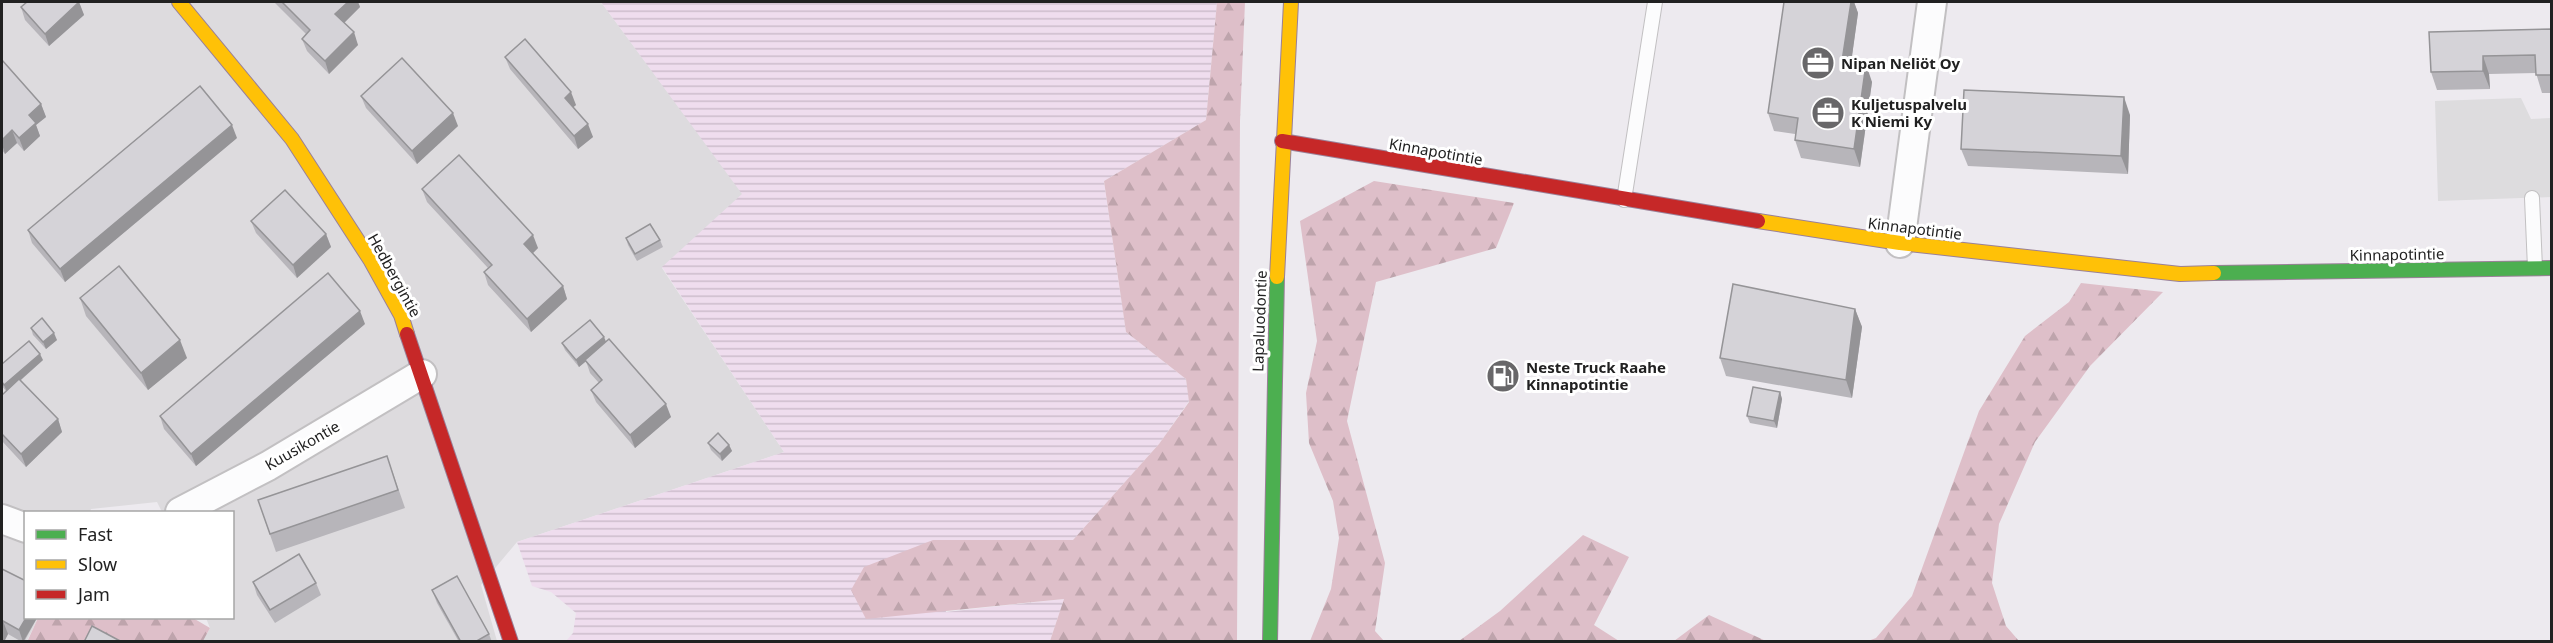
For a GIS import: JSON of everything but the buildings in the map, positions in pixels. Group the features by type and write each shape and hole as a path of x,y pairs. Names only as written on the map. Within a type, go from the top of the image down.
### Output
{"street":[{"name":"Hedbergintie","path":"179,2 292,139 376,270 401,315 511,642"},
{"name":"Lapaluodontie","path":"1270,642 1271,422 1282,141 1291,2"},
{"path":"1900,243 1932,2"},
{"name":"Kinnapotintie","path":"1282,141 1624,200 1900,243 2180,274 2552,268"},
{"name":"Kuusikontie","path":"184,511 268,466 422,374"},
{"path":"2,519 24,527"}],"lane":[{"path":"1624,200 1655,2"},
{"path":"2532,198 2535,268"}],"shaded area":[{"path":"2,2 601,2 743,194 662,268 784,452 517,542 481,585 497,641 203,641 210,628 206,619 234,619 234,511 162,511 157,502 91,509 90,511 24,511 24,619 38,619 27,641 2,641"},
{"path":"601,2 1217,2 1206,120 1104,181 1126,332 1186,379 1189,401 1159,444 1073,540 933,540 946,612 1064,599 1050,641 566,641 573,633 576,613 551,592 532,586 517,542 784,452 662,267 742,194"},
{"path":"2521,98 2531,119 2551,118 2551,197 2438,201 2435,101"}],"green space":[{"path":"1217,2 1245,2 1240,121 1237,641 1050,641 1064,599 866,619 851,590 864,567 933,540 1073,540 1159,444 1189,402 1186,379 1126,332 1104,181 1206,120"},
{"path":"1374,181 1514,203 1496,248 1376,282 1347,421 1385,563 1375,631 1384,641 1310,641 1331,589 1339,538 1333,501 1309,443 1306,393 1317,341 1300,221"},
{"path":"2081,283 2163,292 2090,366 2035,442 1999,524 1992,583 2006,626 2019,641 1868,641 1876,638 1912,596 1979,411 2025,336 2069,302"},
{"path":"1583,535 1629,557 1594,625 1619,641 1459,641 1500,611"},
{"path":"1709,615 1766,641 1674,641"},
{"path":"38,619 195,619 210,628 203,641 27,642"}],"traffic: fast":[{"path":"2214,273 2552,268"},
{"path":"1270,642 1277,277"}],"traffic: slow":[{"path":"179,2 292,139 371,261 401,315 407,334"},
{"path":"1277,277 1291,2"},
{"path":"1758,221 1900,243 2180,274 2214,273"}],"traffic: jam":[{"path":"1282,141 1758,221"},
{"path":"407,334 511,642"}],"place":[{"name":"Nipan Neliöt Oy","path":"1818,63"},
{"name":"Kuljetuspalvelu K Niemi Ky","path":"1828,113"},
{"name":"Neste Truck Raahe Kinnapotintie","path":"1503,376"}]}
